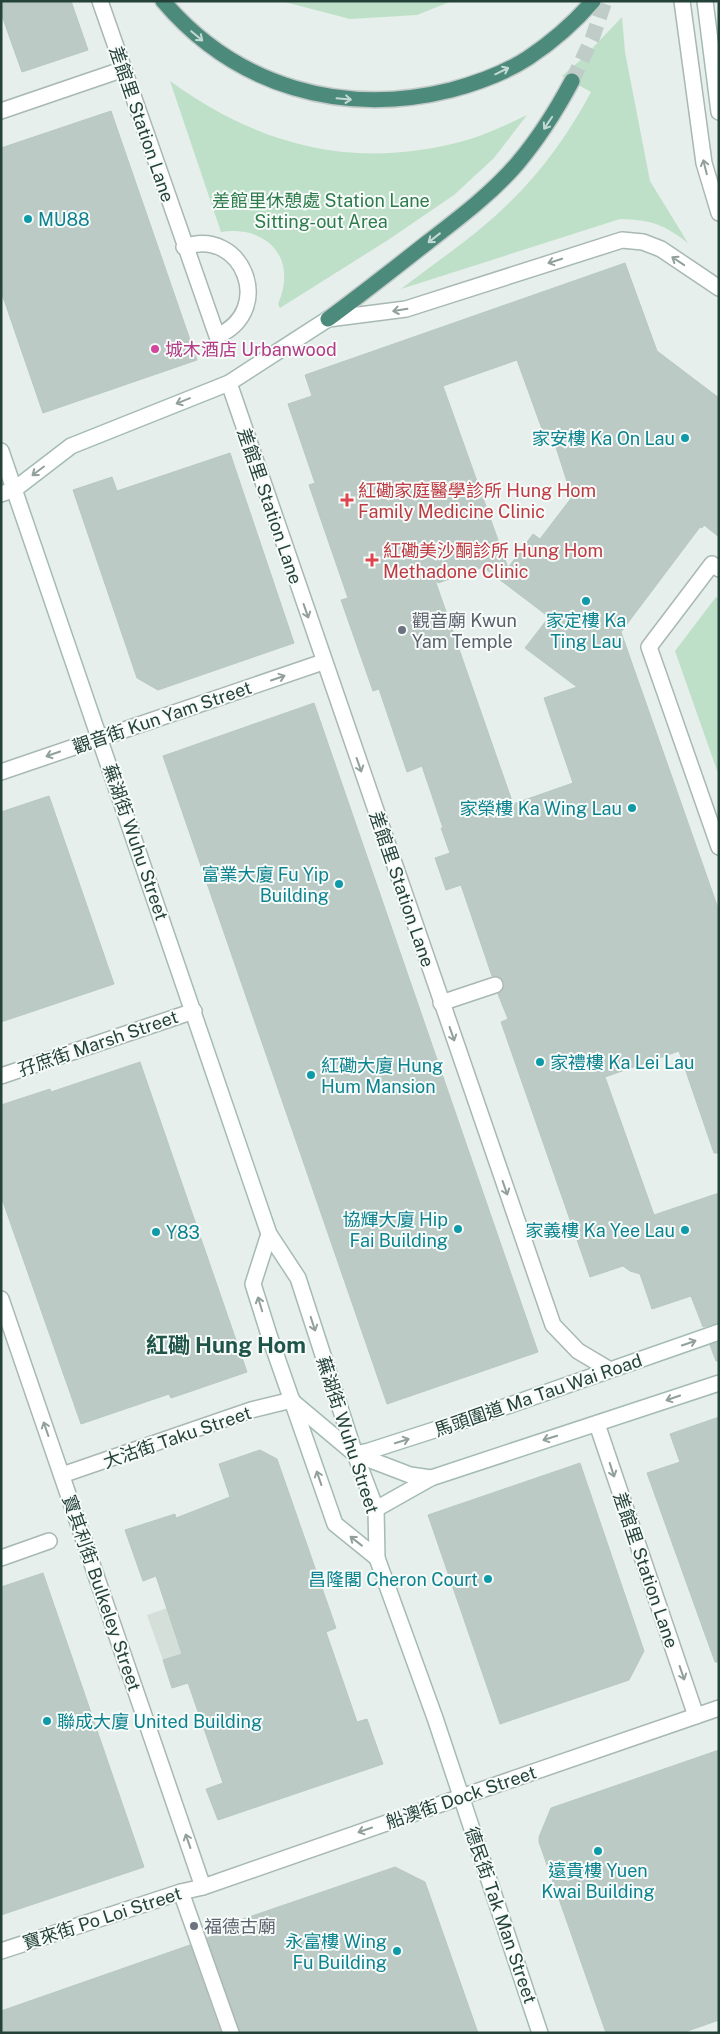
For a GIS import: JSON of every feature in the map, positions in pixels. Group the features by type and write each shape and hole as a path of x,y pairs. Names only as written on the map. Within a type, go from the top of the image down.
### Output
{"highway":[{"path":"163,1 189,29 210,46 256,74 280,84 332,98 386,101 439,93 466,86 498,74 526,60 550,42 576,20 593,1"},
{"path":"328,319 468,211 493,188 517,164 538,138 556,111 572,81"}],"street":[{"name":"差館里 Station Lane","path":"100,1 184,247 216,336 231,328 245,311 248,288 246,276 236,258 214,245 200,243 184,247"},
{"path":"682,1 704,163 719,214"},
{"path":"705,1 719,112"},
{"path":"1,111 124,69"},
{"path":"8,491 71,446 229,383 328,319 406,309 622,240 643,242 661,249 719,288"},
{"name":"差館里 Station Lane","path":"229,383 323,662 553,1325 578,1352 610,1370"},
{"name":"蕪湖街 Wuhu Street","path":"1,451 8,491 100,739 269,1234 298,1278 355,1454 376,1509 377,1558 435,1718 461,1798"},
{"path":"719,569 712,564 649,647 719,847"},
{"name":"觀音街 Kun Yam Street","path":"1,772 323,662"},
{"path":"441,1003 495,985"},
{"name":"孖庶街 Marsh Street","path":"1,1076 194,1011"},
{"name":"蕪湖街 Wuhu Street","path":"269,1234 253,1284 335,1524 377,1558"},
{"name":"寶其利街 Bulkeley Street","path":"2,1303 203,1887"},
{"name":"馬頭圍道 Ma Tau Wai Road","path":"355,1454 470,1419 719,1332"},
{"path":"376,1509 431,1478 719,1383"},
{"path":"292,1400 355,1454 410,1475 431,1478"},
{"name":"大沽街 Taku Street","path":"62,1476 251,1410 292,1400"},
{"name":"差館里 Station Lane","path":"597,1424 696,1716"},
{"path":"1,1558 49,1541"},
{"name":"船澳街 Dock Street","path":"203,1887 719,1708"},
{"name":"德民街 Tak Man Street","path":"461,1798 540,2033"},
{"name":"寶來街 Po Loi Street","path":"1,1951 181,1892 203,1887"},
{"path":"181,1892 231,2033"}],"shaded area":[{"path":"222,1589 238,1635 163,1660 147,1615"}],"green space":[{"path":"281,1 452,1 417,15 350,19"},
{"path":"622,17 625,52 650,181 688,243 657,224 641,220 620,219 401,289 497,215 544,164 574,122 591,92 562,76 584,57"},
{"name":"差館里休憩處 Station Lane Sitting-out Area","path":"170,81 204,104 239,122 275,137 311,147 349,152 387,153 426,149 475,138 527,115 494,158 454,195 388,240 280,308 278,304 283,288 284,273 281,260 275,248 253,234 238,231 221,232"},
{"path":"716,597 719,599 719,776 675,651"}],"building":[{"path":"1,1 71,1 88,50 22,72 1,13"},
{"path":"111,111 197,360 43,413 1,291 1,148"},
{"path":"625,263 657,351 719,398 719,537 704,525 702,528 700,527 621,632 719,911 719,1153 714,1153 679,1051 605,1077 654,1215 719,1193 719,1323 703,1327 691,1296 652,1309 640,1274 630,1271 623,1266 590,1277 501,1022 508,1019 498,994 504,987 504,982 497,976 492,976 461,885 446,890 435,858 450,853 422,766 407,772 379,689 373,691 341,600 348,598 309,485 315,483 288,404 312,396 305,375","holes":["517,360 546,440 553,438 572,497 540,539 533,534 508,568 443,386","483,567 549,617 525,648 577,687 544,698 573,783 513,804 435,580 438,583"]},
{"path":"230,453 294,643 158,690 137,678 73,490 112,477 117,491"},
{"path":"314,703 538,1352 387,1404 163,756"},
{"path":"49,796 114,984 1,1022 1,812"},
{"path":"140,1062 247,1372 171,1398 169,1394 81,1424 1,1196 1,1105 50,1089 51,1092"},
{"path":"719,1342 719,1361 716,1361 710,1345"},
{"path":"719,1417 719,1662 715,1662 647,1473 680,1462 670,1434"},
{"path":"260,1450 277,1459 336,1628 326,1632 357,1722 367,1719 383,1764 218,1820 206,1789 223,1783 188,1683 172,1688 163,1660 182,1654 156,1576 143,1581 125,1530 175,1514 176,1518 230,1497 219,1464"},
{"path":"580,1463 644,1651 629,1680 500,1724 428,1515"},
{"name":"聯成大廈 United Building","path":"43,1573 144,1867 1,1915 1,1587"},
{"path":"719,1750 719,2020 682,2033 606,2033 539,1842 539,1837 551,1808"},
{"path":"395,1867 425,1882 478,2033 240,2033 207,1938 216,1935 214,1929"},
{"path":"190,1945 221,2033 1,2033 1,2011"}],"tunnel":[{"path":"572,81 592,39 605,1"}],"place":[{"name":"MU88","path":"28,219"},
{"name":"城木酒店 Urbanwood","path":"155,349"},
{"name":"家安樓 Ka On Lau","path":"685,438"},
{"name":"紅磡家庭醫學診所 Hung Hom Family Medicine Clinic","path":"347,500"},
{"name":"紅磡美沙酮診所 Hung Hom Methadone Clinic","path":"372,560"},
{"name":"家定樓 Ka Ting Lau","path":"586,601"},
{"name":"觀音廟 Kwun Yam Temple","path":"402,630"},
{"name":"家榮樓 Ka Wing Lau","path":"632,808"},
{"name":"富業大廈 Fu Yip Building","path":"339,884"},
{"name":"家禮樓 Ka Lei Lau","path":"540,1062"},
{"name":"紅磡大廈 Hung Hum Mansion","path":"311,1075"},
{"name":"協輝大廈 Hip Fai Building","path":"458,1229"},
{"name":"家義樓 Ka Yee Lau","path":"685,1230"},
{"name":"Y83","path":"156,1232"},
{"name":"昌隆閣 Cheron Court","path":"488,1579"},
{"name":"聯成大廈 United Building","path":"47,1721"},
{"name":"遠貴樓 Yuen Kwai Building","path":"598,1851"},
{"name":"福德古廟","path":"194,1926"},
{"name":"永富樓 Wing Fu Building","path":"397,1951"}],"district":[{"name":"紅磡 Hung Hom","path":"226,1345"}]}
